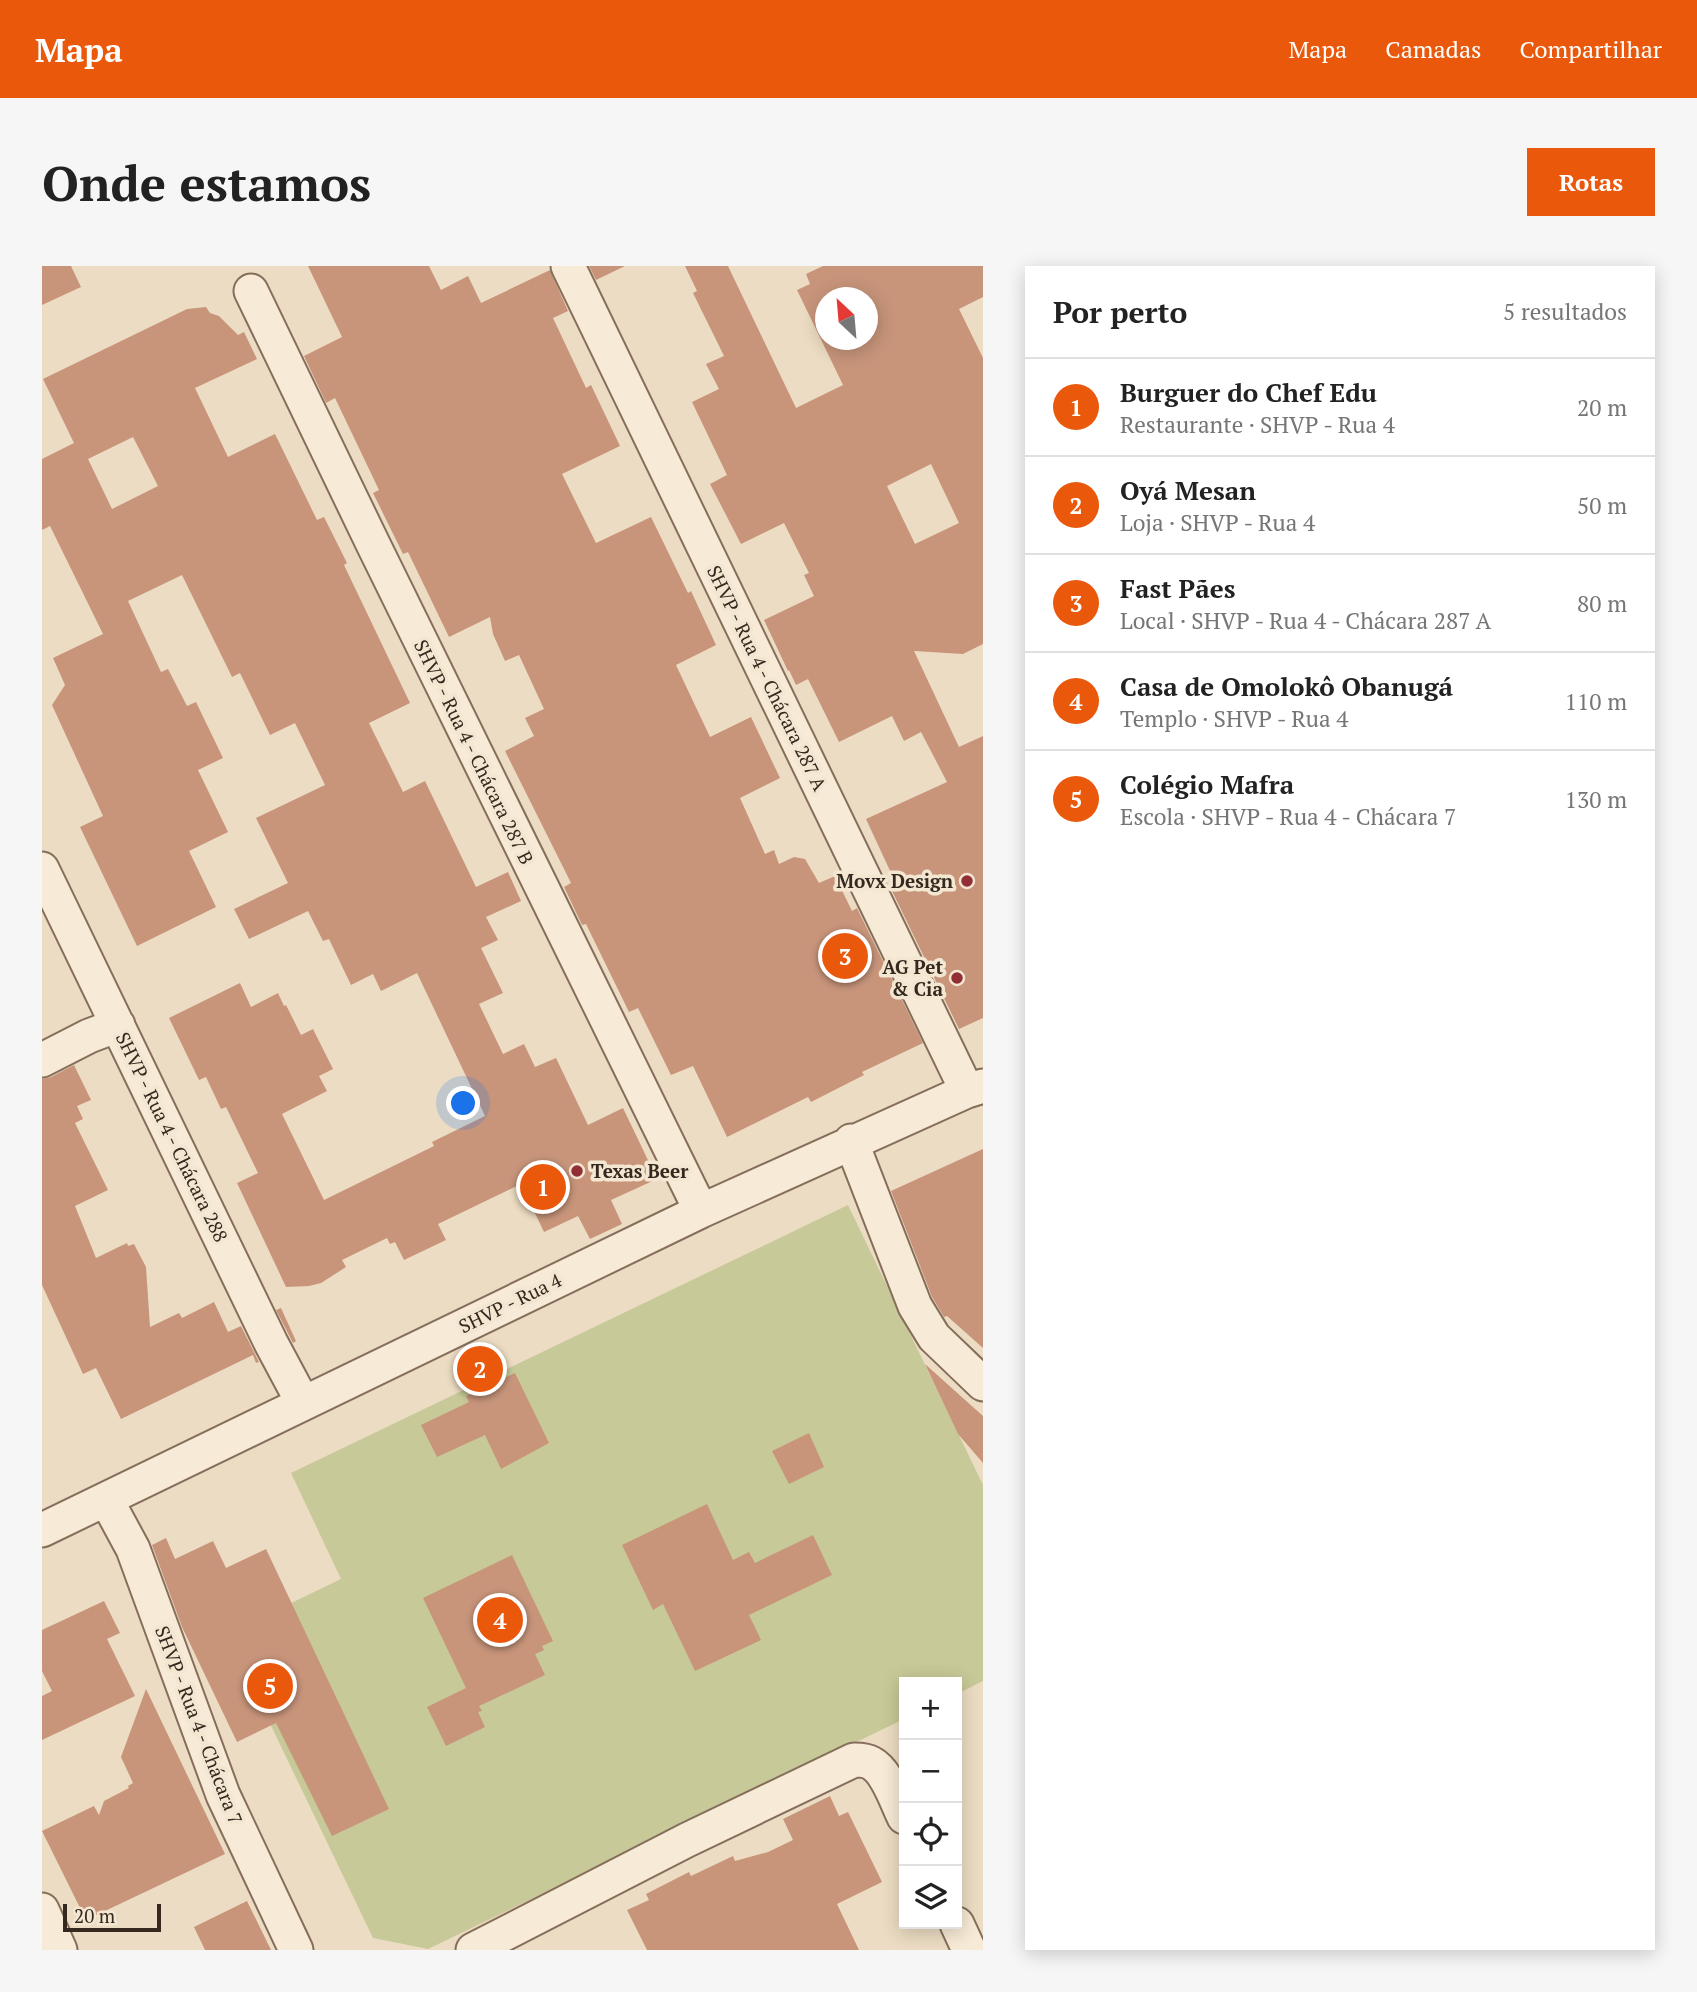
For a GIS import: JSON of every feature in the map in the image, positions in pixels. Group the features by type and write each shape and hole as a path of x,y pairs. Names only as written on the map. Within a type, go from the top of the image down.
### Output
{"street":[{"name":"SHVP - Rua 4 - Chácara 287 A","path":"568,266 975,1088"},
{"name":"SHVP - Rua 4 - Chácara 287 B","path":"251,291 701,1211"},
{"name":"SHVP - Rua 4 - Chácara 288","path":"42,869 271,1343 303,1403"},
{"path":"42,1060 89,1036 118,1025"},
{"name":"SHVP - Rua 4","path":"42,1530 701,1211 851,1141 975,1088"},
{"path":"851,1141 915,1306 934,1337 983,1384"},
{"name":"SHVP - Rua 4 - Chácara 7","path":"106,1499 133,1549 223,1795 296,1950"},
{"path":"493,1946 687,1840 854,1760 869,1761 878,1768 886,1777 899,1806"},
{"path":"42,1910 60,1950"},
{"path":"960,1929 970,1950"}],"green space":[{"path":"848,1205 983,1485 983,1681 962,1692 962,1677 899,1677 899,1721 428,1949 373,1938 227,1634 341,1579 291,1473"}],"building":[{"path":"42,266 71,266 81,287 42,305"},
{"path":"308,266 429,266 441,290 468,276 481,303 550,270 568,311 553,318 586,388 591,385 620,446 562,474 596,543 651,517 688,593 691,591 716,645 676,665 710,737 751,717 780,778 740,798 765,854 774,850 779,864 794,857 805,859 819,883 835,876 852,911 857,908 923,1043 862,1072 864,1075 811,1102 808,1097 727,1137 693,1066 671,1075 638,1008 629,1012 586,924 582,925 564,887 571,883 505,751 534,736 525,718 544,709 519,655 505,661 493,634 490,617 449,637 408,552 403,554 373,493 379,490 335,398 326,403 304,356 342,337"},
{"path":"589,266 625,266 596,280"},
{"path":"685,266 728,266 796,408 843,385 826,350 878,350 878,287 815,287 815,327 797,290 810,284 806,274 823,266 983,266 983,297 959,309 983,358 983,644 963,654 914,651 959,747 983,736 983,1018 959,1029 892,891 898,888 866,819 947,782 921,732 904,741 892,716 839,742 808,679 796,685 788,671 764,620 814,596 804,575 809,573 784,523 741,544 710,484 727,475 692,402 719,389 706,364 724,356 693,293 697,291","holes":["931,464 959,523 915,544 887,486"]},
{"path":"206,307 238,335 244,332 257,359 195,388 228,457 275,434 317,520 324,517 410,703 369,723 403,792 425,781 476,887 508,872 521,901 486,917 498,940 481,948 503,993 479,1004 503,1054 524,1044 535,1067 556,1058 588,1125 623,1108 657,1179 611,1200 622,1224 590,1239 578,1216 544,1232 521,1184 438,1224 446,1240 404,1260 395,1242 390,1244 387,1238 342,1260 346,1267 321,1283 286,1287 237,1183 258,1173 226,1107 221,1109 206,1077 199,1080 169,1018 240,983 251,1007 278,993 301,1035 313,1029 333,1069 319,1076 327,1091 282,1114 324,1200 434,1146 432,1142 485,1116 417,973 381,991 373,974 351,985 329,939 323,941 308,911 249,939 234,909 288,883 256,818 325,785 295,723 270,735 240,673 232,677 182,575 128,601 161,672 168,669 187,706 196,702 223,758 198,770 228,832 189,851 216,907 137,946 80,827 103,816 52,705 65,685 53,658 103,634 50,526 42,530 42,459 74,443 43,379 187,309","holes":["133,437 158,486 112,509 88,459"]},
{"path":"74,1065 91,1100 77,1106 83,1119 75,1123 108,1190 75,1206 96,1258 127,1243 128,1246 134,1244 146,1267 150,1327 179,1313 182,1318 214,1302 228,1332 241,1326 259,1362 256,1363 253,1355 121,1419 96,1368 83,1374 42,1285 42,1079"},
{"path":"983,1149 983,1348 947,1316 944,1317 932,1297 891,1191"},
{"path":"281,1308 296,1341 293,1343 276,1310"},
{"path":"925,1364 983,1416 983,1463 958,1434"},
{"path":"515,1373 549,1443 501,1469 485,1435 437,1457 421,1425 469,1402 466,1396"},
{"path":"809,1433 824,1467 789,1484 772,1451"},
{"path":"707,1504 733,1560 749,1552 755,1563 813,1535 832,1575 749,1615 761,1640 695,1671 663,1604 653,1610 622,1545"},
{"path":"166,1538 175,1559 213,1541 226,1568 266,1549 389,1809 332,1836 276,1723 237,1742 182,1627 152,1545"},
{"path":"512,1555 553,1641 542,1646 544,1650 535,1654 545,1675 479,1706 482,1711 478,1712 485,1727 446,1746 427,1707 466,1688 423,1598"},
{"path":"104,1601 120,1633 107,1639 135,1696 42,1740 42,1696 52,1691 42,1671 42,1630"},
{"path":"146,1689 225,1854 86,1920 42,1831 94,1806 99,1815 104,1801 129,1788 133,1783 121,1757"},
{"path":"830,1796 839,1816 848,1812 882,1882 837,1904 859,1950 647,1950 627,1910 649,1900 646,1894 689,1872 691,1876 733,1856 735,1861 768,1852 793,1840 783,1819"},
{"path":"247,1901 271,1950 205,1950 194,1927"}],"place":[{"name":"Movx Design","path":"967,881"},
{"name":"Fast Pães","path":"845,956"},
{"name":"AG Pet & Cia","path":"957,978"},
{"name":"Texas Beer","path":"577,1171"},
{"name":"Burguer do Chef Edu","path":"543,1187"},
{"name":"Oyá Mesan","path":"480,1369"},
{"name":"Casa de Omolokô Obanugá","path":"500,1620"},
{"name":"Colégio Mafra","path":"270,1686"}]}
